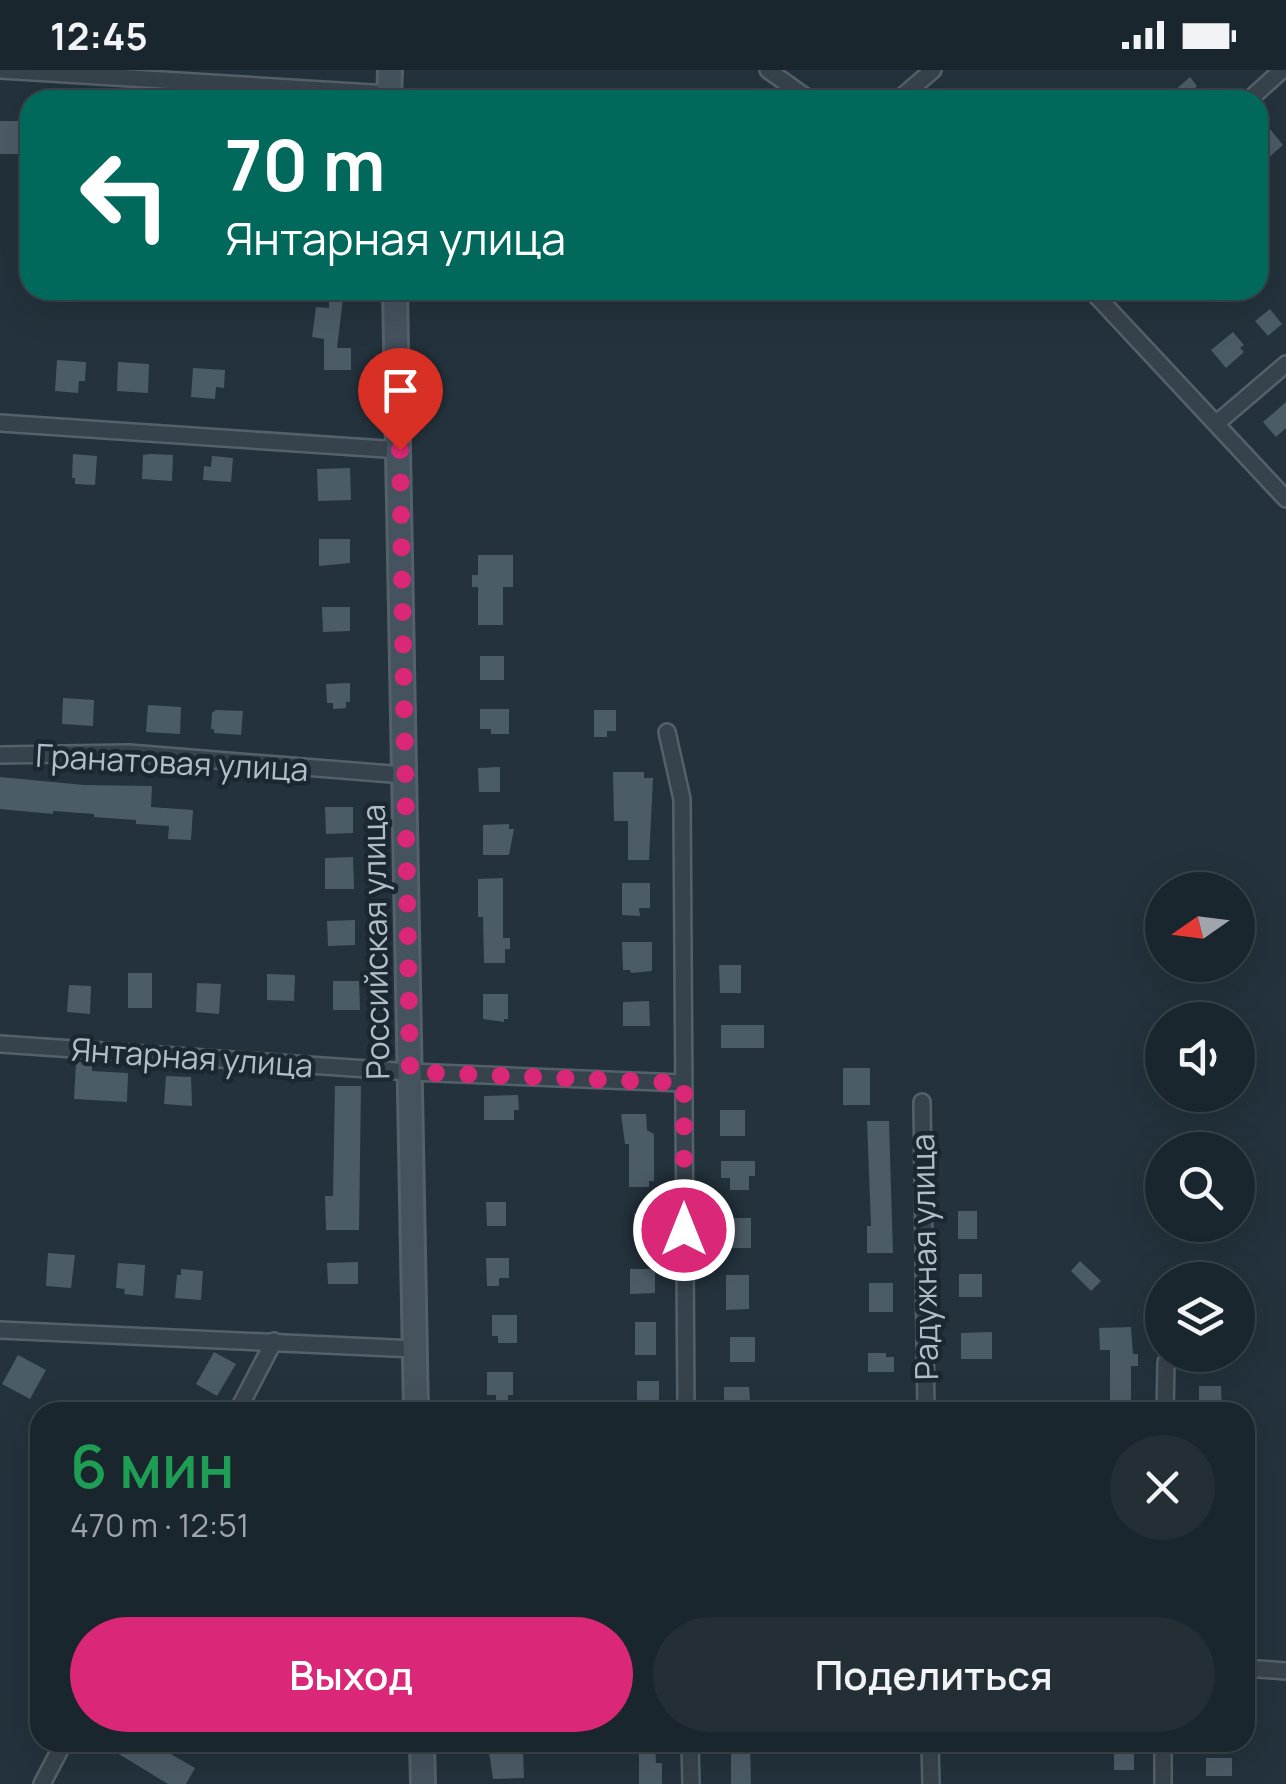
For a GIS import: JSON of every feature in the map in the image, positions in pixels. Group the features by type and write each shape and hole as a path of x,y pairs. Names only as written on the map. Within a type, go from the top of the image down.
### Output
{"main road":[{"name":"Российская улица","path":"395,300 416,1402"},
{"path":"422,1752 423,1784"}],"street":[{"path":"0,70 389,88"},
{"path":"768,70 796,90"},
{"path":"910,90 933,70"},
{"path":"1260,90 1282,70"},
{"path":"1100,300 1286,499"},
{"path":"1216,423 1286,364"},
{"path":"0,424 400,450"},
{"path":"667,732 682,800 686,1402"},
{"name":"Гранатовая улица","path":"0,755 129,753 404,775"},
{"name":"Янтарная улица","path":"0,1044 410,1072 684,1083"},
{"name":"Радужная улица","path":"922,1102 926,1402"},
{"path":"0,1330 414,1349"},
{"path":"242,1402 274,1341"},
{"path":"1165,1402 1166,1372"},
{"path":"1255,1669 1286,1671"},
{"path":"42,1784 59,1752"},
{"path":"690,1752 691,1784"},
{"path":"930,1752 931,1784"},
{"path":"1163,1752 1163,1784"}],"building":[{"path":"1190,77 1197,86 1195,90 1175,90"},
{"path":"0,121 19,121 19,154 0,154"},
{"path":"1268,127 1283,145 1268,158"},
{"path":"329,300 343,300 337,348 351,348 351,370 324,370 324,339 312,337 316,307 329,308"},
{"path":"1270,309 1282,324 1268,336 1255,321"},
{"path":"1233,332 1244,345 1240,348 1244,352 1226,368 1211,350"},
{"path":"57,360 86,362 85,381 79,381 78,393 55,391"},
{"path":"118,362 149,364 148,393 117,391"},
{"path":"193,368 225,370 224,388 216,387 215,399 191,397"},
{"path":"1286,402 1286,428 1276,437 1263,422"},
{"path":"73,454 97,456 95,485 75,484"},
{"path":"143,455 173,455 172,481 142,479"},
{"path":"212,456 233,458 231,482 203,480 204,466 211,467"},
{"path":"350,468 351,500 318,501 317,469"},
{"path":"319,539 350,539 350,563 319,566"},
{"path":"478,555 513,555 513,587 503,587 503,625 478,625 478,587 472,587 472,575 478,575"},
{"path":"322,607 350,607 350,631 323,632"},
{"path":"480,656 504,656 504,680 480,680"},
{"path":"350,683 350,702 346,702 346,708 333,709 333,703 327,703 326,684"},
{"path":"63,698 94,700 93,726 62,724"},
{"path":"148,705 181,707 180,734 146,732"},
{"path":"480,709 509,709 509,734 491,734 491,729 480,729"},
{"path":"594,710 616,710 616,731 607,731 607,737 594,737"},
{"path":"243,711 241,735 214,733 212,713"},
{"path":"500,767 500,792 479,792 478,768"},
{"path":"613,772 644,772 644,778 653,778 649,860 628,860 628,821 614,821"},
{"path":"0,777 84,785 152,786 151,807 193,810 191,840 168,839 169,826 136,824 136,820 0,809"},
{"path":"325,807 353,807 353,833 326,834"},
{"path":"509,824 509,829 514,829 509,855 483,855 483,825"},
{"path":"353,857 354,889 325,889 325,858"},
{"path":"503,878 503,938 510,938 510,949 505,949 505,963 484,963 478,879"},
{"path":"622,883 650,883 650,908 639,908 640,916 622,915"},
{"path":"355,920 355,945 328,946 327,921"},
{"path":"622,942 652,942 652,971 623,970"},
{"path":"719,965 741,965 741,993 720,993"},
{"path":"128,973 152,973 152,1008 128,1008"},
{"path":"267,974 295,975 294,1001 267,1000"},
{"path":"333,981 359,981 360,1010 333,1010"},
{"path":"197,983 221,984 219,1014 196,1012"},
{"path":"69,985 91,986 90,1014 67,1012"},
{"path":"483,994 508,994 508,1019 483,1019"},
{"path":"649,1001 650,1026 623,1026 623,1002"},
{"path":"721,1025 764,1025 764,1048 721,1048"},
{"path":"76,1062 92,1063 92,1071 128,1073 127,1102 74,1099"},
{"path":"843,1068 870,1068 870,1105 843,1105"},
{"path":"166,1076 191,1077 192,1106 164,1104"},
{"path":"335,1086 361,1086 359,1230 326,1230 325,1196 333,1196"},
{"path":"518,1095 519,1110 514,1110 514,1120 484,1120 484,1096"},
{"path":"720,1110 745,1110 745,1136 720,1136"},
{"path":"621,1114 646,1114 647,1130 654,1134 654,1181 649,1181 649,1187 629,1187 629,1144 625,1144"},
{"path":"867,1121 889,1121 893,1253 867,1253 867,1226 871,1226"},
{"path":"721,1161 755,1161 755,1176 749,1176 749,1190 730,1190 730,1178 721,1178"},
{"path":"486,1202 506,1202 506,1226 487,1226"},
{"path":"958,1211 977,1211 977,1239 958,1239"},
{"path":"634,1213 655,1213 655,1236 634,1236"},
{"path":"726,1218 751,1218 751,1248 727,1248"},
{"path":"48,1253 75,1255 71,1288 46,1286"},
{"path":"486,1258 509,1258 509,1278 499,1278 499,1286 487,1286"},
{"path":"1080,1261 1101,1281 1091,1291 1071,1271"},
{"path":"358,1262 358,1284 328,1284 327,1263"},
{"path":"118,1263 145,1265 143,1296 124,1294 125,1289 116,1288"},
{"path":"181,1269 203,1271 201,1300 175,1298"},
{"path":"630,1269 655,1269 655,1293 630,1294"},
{"path":"959,1274 982,1274 982,1297 959,1297"},
{"path":"726,1275 749,1275 749,1309 726,1310"},
{"path":"869,1283 893,1283 893,1312 869,1312"},
{"path":"492,1315 517,1315 517,1343 498,1343 498,1336 492,1336"},
{"path":"635,1322 656,1322 656,1355 635,1355"},
{"path":"1131,1327 1138,1366 1131,1366 1131,1402 1110,1402 1110,1350 1100,1350 1099,1328"},
{"path":"992,1332 992,1359 961,1359 961,1333"},
{"path":"730,1337 755,1337 755,1362 730,1362"},
{"path":"214,1352 236,1364 217,1396 196,1384"},
{"path":"868,1353 894,1357 894,1372 868,1372"},
{"path":"18,1355 46,1370 30,1399 2,1384"},
{"path":"487,1372 513,1372 513,1395 508,1395 508,1401 496,1401 496,1395 487,1395"},
{"path":"637,1381 659,1381 659,1402 637,1402"},
{"path":"1199,1386 1221,1386 1222,1402 1199,1402"},
{"path":"724,1387 749,1387 750,1402 724,1402"},
{"path":"863,1400 897,1400 897,1402"},
{"path":"115,1752 167,1752 195,1768 186,1784 168,1784"},
{"path":"489,1752 523,1752 524,1778 493,1779"},
{"path":"639,1752 655,1752 656,1763 662,1763 662,1784 639,1784"},
{"path":"731,1752 750,1752 751,1784 731,1784"},
{"path":"1114,1752 1134,1752 1134,1770 1114,1770"},
{"path":"1206,1758 1232,1758 1232,1776 1206,1776"}],"route":[{"path":"400,450 410,1072 684,1083 684,1230"}]}
